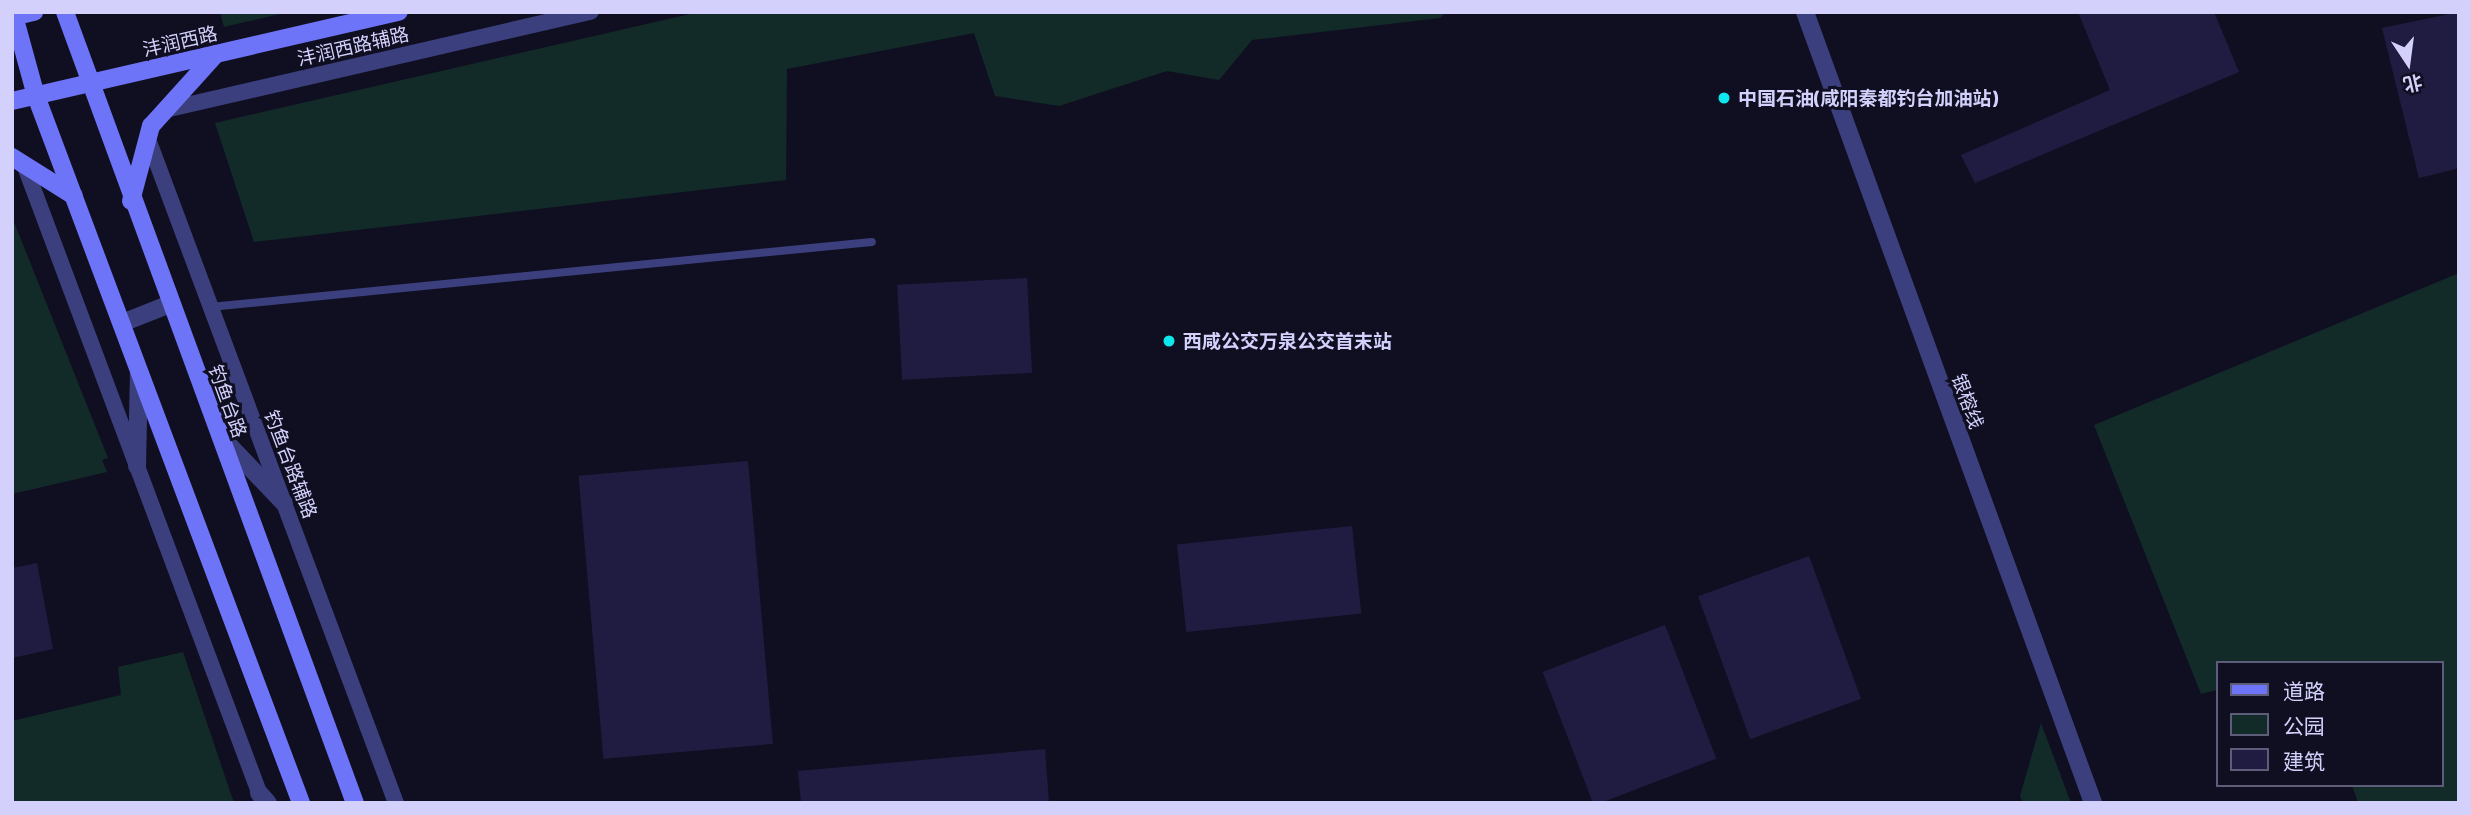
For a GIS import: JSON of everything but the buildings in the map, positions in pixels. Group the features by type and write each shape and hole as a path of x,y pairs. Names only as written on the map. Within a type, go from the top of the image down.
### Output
{"main road":[{"path":"34,12 13,16 36,96 301,803"},
{"name":"钓鱼台路","path":"65,12 88,84 355,803"},
{"name":"沣润西路","path":"12,101 399,12"},
{"path":"131,201 148,139 165,110 216,54"},
{"path":"18,161 74,196"}],"street":[{"name":"沣润西路辅路","path":"165,110 591,12"},
{"name":"银榕线","path":"1805,12 2094,803"},
{"name":"钓鱼台路辅路","path":"148,139 396,803"},
{"path":"18,161 263,800"},
{"path":"122,323 170,304"},
{"path":"137,466 140,370"},
{"path":"218,433 284,503"}],"lane":[{"path":"210,307 872,242"}],"green space":[{"path":"220,12 289,12 224,27"},
{"path":"699,12 1447,12 1440,18 1252,40 1219,80 1167,71 1059,106 995,96 974,33 787,69 786,180 254,242 215,123"},
{"path":"12,217 108,458 102,460 107,472 12,494"},
{"path":"2459,273 2459,803 2358,803 2353,787 2443,787 2443,661 2216,661 2216,690 2201,694 2094,425"},
{"path":"183,652 234,803 12,803 12,721 121,695 118,667"},
{"path":"2041,723 2071,803 2023,803 2020,796"}],"place":[{"name":"中国石油(咸阳秦都钓台加油站)","path":"1724,98"},
{"name":"西咸公交万泉公交首末站","path":"1169,341"}]}
